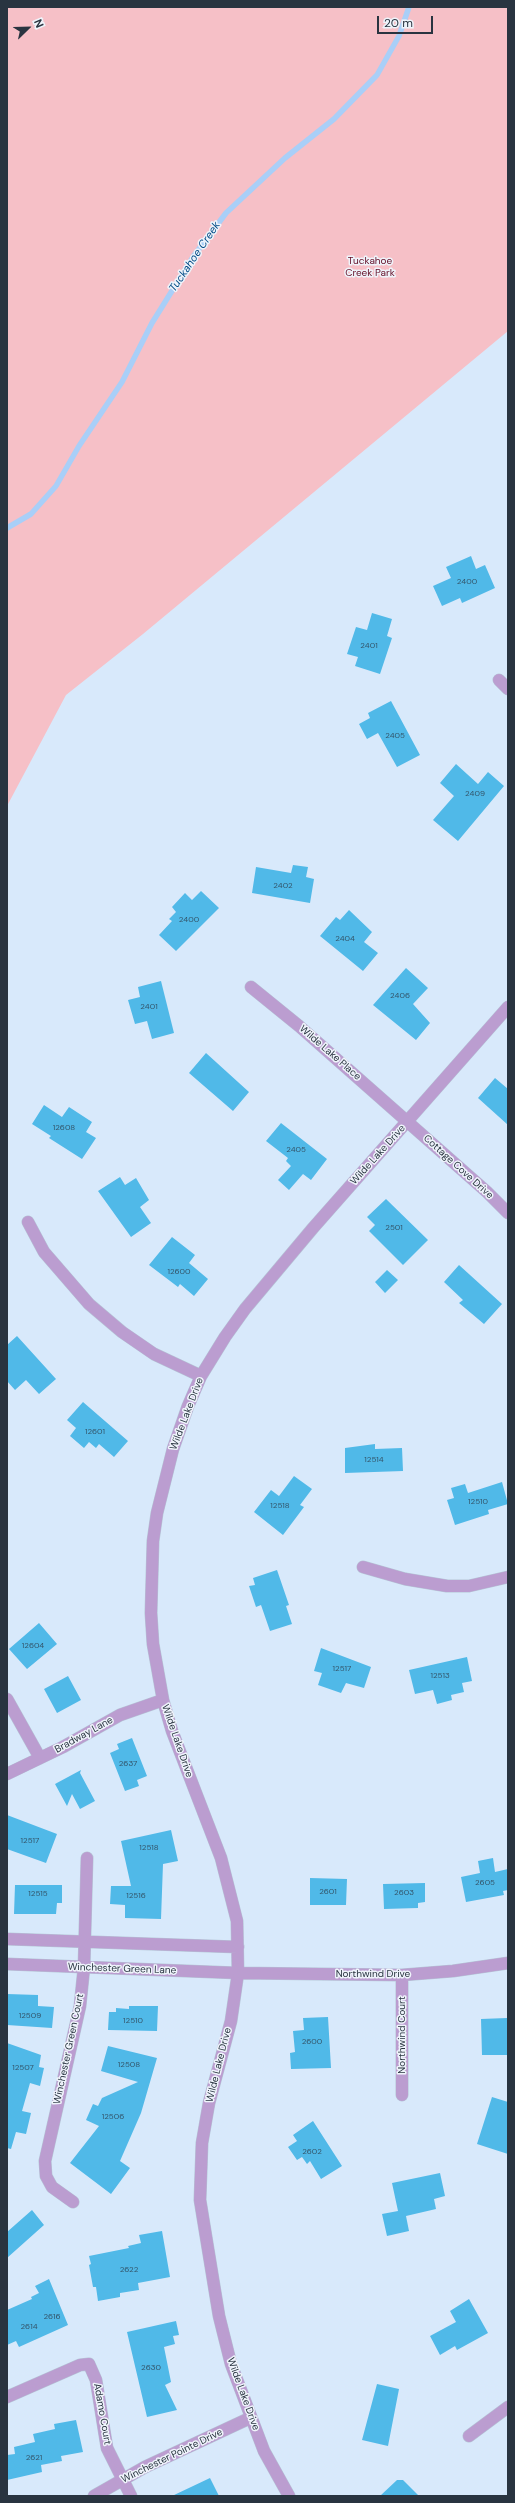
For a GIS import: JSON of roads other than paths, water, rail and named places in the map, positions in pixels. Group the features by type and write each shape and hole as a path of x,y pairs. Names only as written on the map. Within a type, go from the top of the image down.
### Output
{"street":[{"path":"499,680 508,689"},
{"name":"Wilde Lake Place","path":"251,987 299,1026 407,1121"},
{"name":"Wilde Lake Drive","path":"289,2496 264,2451 250,2418 231,2364 218,2316 200,2200 202,2143 209,2103 231,2021 238,1973 237,1921 221,1858 172,1731 163,1700 154,1644 151,1613 153,1541 160,1499 173,1449 201,1376 245,1309 407,1121 508,1008"},
{"name":"Cottage Cove Drive","path":"407,1121 508,1213"},
{"path":"28,1222 44,1252 88,1304 122,1332 154,1354 201,1376"},
{"path":"363,1567 405,1579 447,1586 469,1586 508,1578"},
{"path":"7,1699 40,1758"},
{"name":"Bradway Lane","path":"7,1774 120,1715 163,1700"},
{"name":"Winchester Green Court","path":"73,2202 52,2187 46,2176 45,2161 80,2006 84,1967 87,1858"},
{"path":"7,1939 238,1948"},
{"name":"Northwind Drive","path":"238,1973 402,1975 453,1971 508,1963"},
{"name":"Winchester Green Lane","path":"7,1964 238,1973"},
{"name":"Northwind Court","path":"402,1975 402,2095"},
{"name":"Adamo Court","path":"7,2397 80,2365 89,2364 96,2380 108,2448 122,2480"},
{"path":"469,2436 508,2407"},
{"name":"Winchester Pointe Drive","path":"94,2496 122,2480 250,2418"},
{"path":"122,2480 131,2496"}],"waterway":[{"name":"Tuckahoe Creek","path":"7,528 31,514 56,486 79,446 122,382 152,323 193,257 226,213 285,158 334,119 377,75 399,36 409,7"}],"park label":[{"name":"Tuckahoe Creek Park","path":"370,266"}]}
